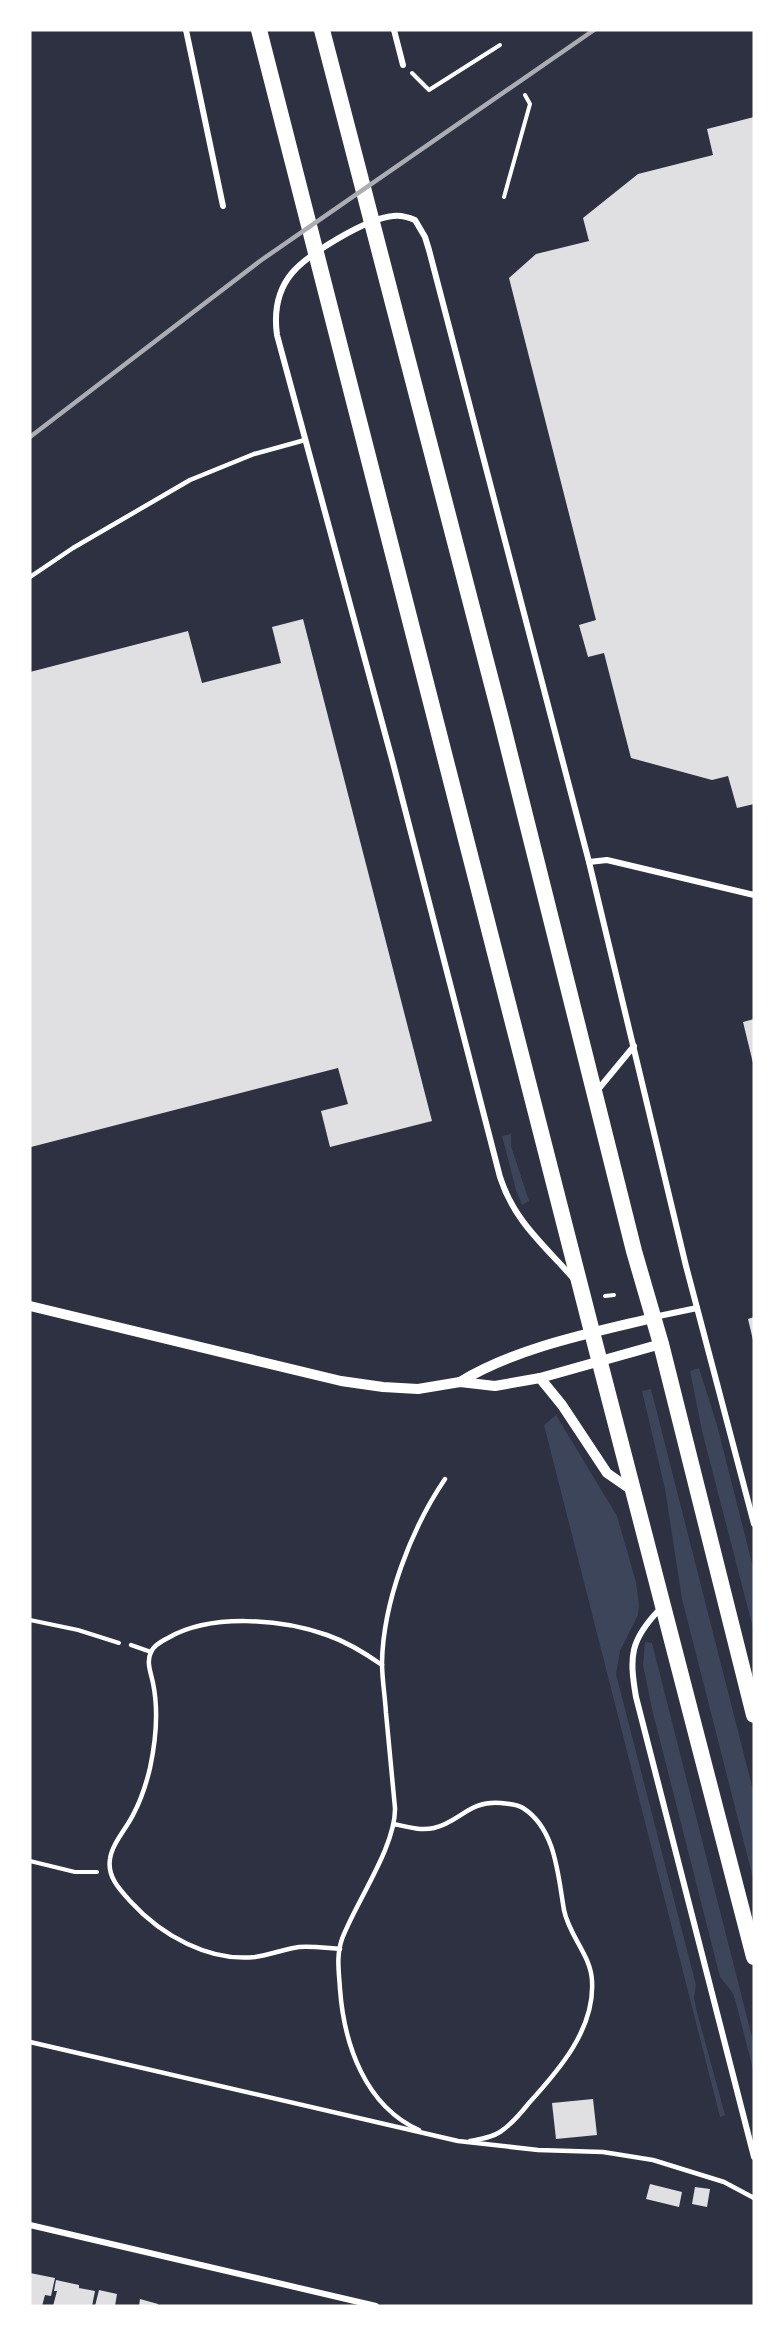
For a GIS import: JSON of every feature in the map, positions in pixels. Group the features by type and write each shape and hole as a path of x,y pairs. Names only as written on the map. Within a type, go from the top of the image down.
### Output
{"highway":[{"path":"259,30 591,1332 754,1957"},
{"path":"322,30 382,270 501,719 634,1251 661,1344 754,1715"}],"street":[{"path":"186,30 223,207"},
{"path":"394,30 403,65"},
{"path":"580,1286 514,1211 503,1187 393,764 277,335 275,317 277,302 291,273 320,250 363,225 394,215 415,220 425,237 429,250 589,862 697,1308 754,1524"},
{"path":"589,862 607,860 754,895"},
{"path":"595,1092 634,1046"},
{"path":"30,1306 341,1381 383,1387 418,1389 460,1382 495,1386 540,1378 661,1344"},
{"path":"460,1382 484,1367 591,1332 697,1308"},
{"path":"540,1378 562,1405 607,1473 634,1491"},
{"path":"663,1606 645,1625 633,1650 631,1667 636,1697 754,2157"},
{"path":"30,2225 375,2306"}],"lane":[{"path":"30,577 73,548 190,480 254,453 305,440"},
{"path":"435,2137 414,2128 392,2112 369,2085 358,2066 347,2037 339,1975 340,1948 394,1824 395,1808 382,1665 389,1613 406,1555 426,1510 445,1479"},
{"path":"340,1948 301,1947 247,1958 210,1953 190,1945 142,1912 118,1888 110,1871 111,1856 138,1805 153,1754 157,1719 156,1698 149,1664 151,1652 163,1640 191,1627 223,1623 276,1623 335,1638 358,1649 382,1665"},
{"path":"131,1645 151,1652"},
{"path":"394,1824 412,1828 433,1828 474,1807 491,1803 517,1806 531,1814 550,1845 560,1878 566,1919 591,1968 592,1987 588,2013 578,2038 562,2065 542,2090 501,2132 485,2138 458,2141"},
{"path":"30,2042 435,2137 538,2150 603,2152 653,2160 724,2182 754,2198"}],"path":[{"path":"403,65 429,90 500,45"},
{"path":"504,197 530,104 525,95"},
{"path":"605,1296 614,1295"},
{"path":"30,1620 78,1630 110,1641 131,1645"},
{"path":"30,1861 75,1872 110,1871"}],"shaded area":[{"path":"511,1134 511,1146 529,1201 522,1205 502,1136"},
{"path":"699,1368 717,1425 754,1571 754,1632 702,1431 690,1371"},
{"path":"651,1389 754,1794 754,1882 682,1599 665,1489 642,1391"},
{"path":"556,1415 617,1516 636,1582 638,1615 620,1651 616,1674 696,1985 694,1998 697,2012 725,2115 720,2117 544,1425"},
{"path":"645,1642 652,1643 754,2045 754,2073 733,1993 720,1977 652,1709 643,1665"}],"building":[{"path":"754,117 754,804 737,808 728,776 712,780 631,758 604,653 588,657 579,625 596,620 509,278 536,254 589,241 583,218 638,174 713,155 707,129"},
{"path":"303,619 432,1121 330,1147 321,1111 348,1104 338,1068 31,1147 30,672 188,631 202,683 281,663 272,627"},
{"path":"754,1019 754,1063 753,1063 743,1022"},
{"path":"754,1317 754,1339 753,1340 748,1319"},
{"path":"593,2099 597,2135 556,2139 552,2103"},
{"path":"650,2184 682,2192 679,2207 646,2199"},
{"path":"695,2187 710,2189 707,2207 692,2204"},
{"path":"30,2273 55,2278 51,2296 45,2295 42,2306 30,2306"},
{"path":"56,2280 95,2291 92,2306 53,2306 57,2291 54,2291"},
{"path":"99,2290 117,2294 115,2306 95,2306"},
{"path":"140,2299 158,2304 158,2306 139,2306"}],"railway":[{"path":"30,437 260,261 594,30"}]}
